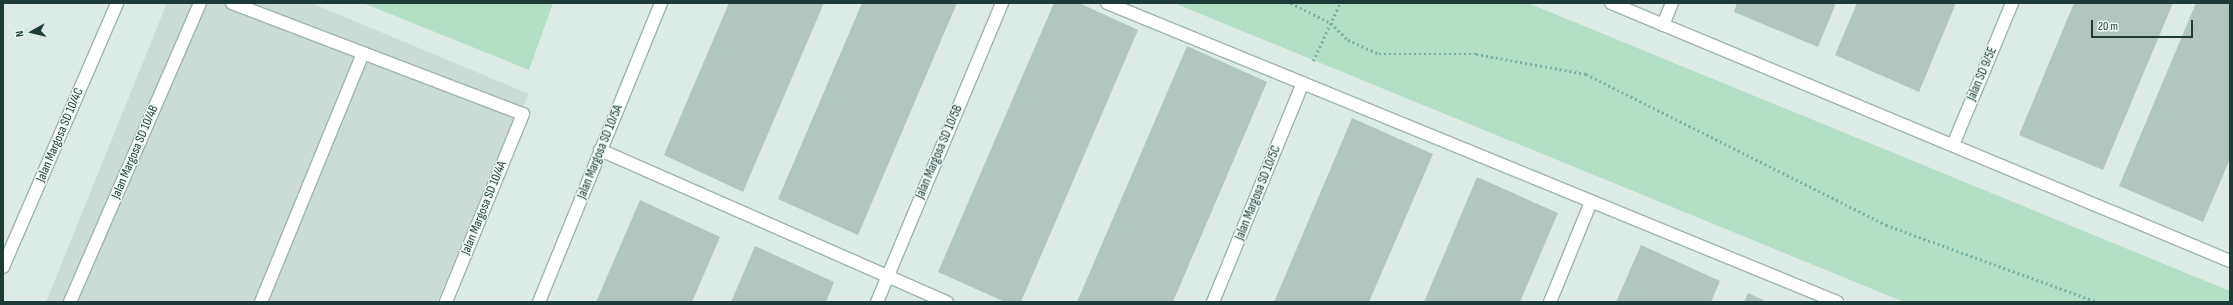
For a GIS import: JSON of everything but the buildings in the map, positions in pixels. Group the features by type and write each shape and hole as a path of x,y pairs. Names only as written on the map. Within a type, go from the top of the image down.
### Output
{"street":[{"name":"Jalan Margosa SD 10/4C","path":"3,267 117,3"},
{"name":"Jalan Margosa SD 10/4B","path":"70,302 200,3"},
{"path":"232,3 363,53 262,302"},
{"name":"Jalan Margosa SD 10/5A","path":"539,302 661,3"},
{"name":"Jalan Margosa SD 10/5B","path":"877,302 1002,3"},
{"path":"1107,3 1837,302"},
{"path":"1611,3 2230,261"},
{"path":"1663,24 1672,3"},
{"name":"Jalan SD 9/5E","path":"1953,145 2012,3"},
{"name":"Jalan Margosa SD 10/4A","path":"363,53 523,114 446,302"},
{"name":"Jalan Margosa SD 10/5C","path":"1213,302 1303,83"},
{"path":"600,150 948,302"},
{"path":"1550,302 1591,202"}],"path":[{"path":"1291,3 1331,23 1348,40 1379,54 1476,54 1586,74 1886,225 2097,302"},
{"path":"1320,48 1340,3"}],"shaded area":[{"path":"167,3 311,3 529,94 437,302 46,302"}],"green space":[{"path":"363,3 553,3 529,70"},
{"path":"1174,3 1528,3 2230,291 2230,302 1904,302"}]}
